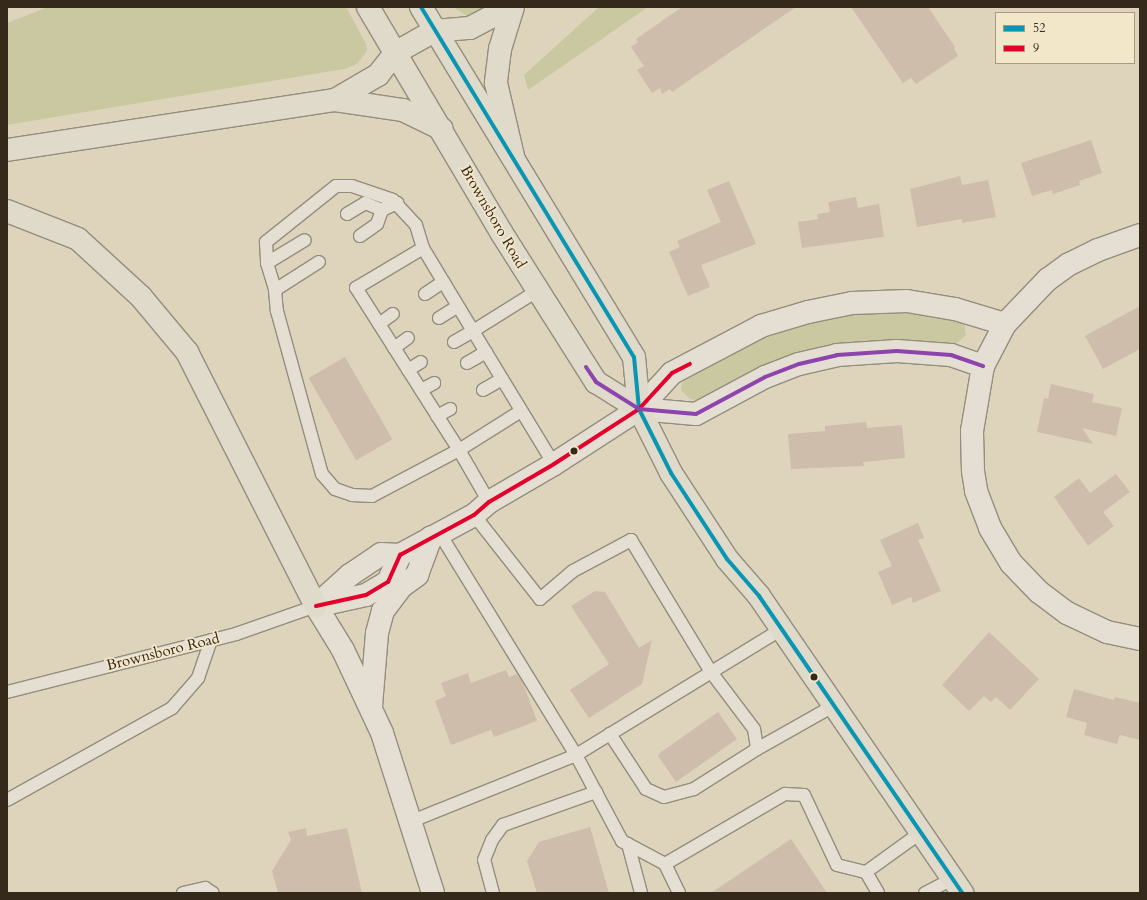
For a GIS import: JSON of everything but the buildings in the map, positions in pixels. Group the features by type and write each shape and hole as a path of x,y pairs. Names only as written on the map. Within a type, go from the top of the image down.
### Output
{"main road":[{"name":"Brownsboro Road","path":"368,7 442,129 537,291 596,382 639,409"},
{"path":"421,7 434,32 513,156 546,216 634,357 639,409 671,473 727,558 759,596 782,629 957,886"},
{"path":"335,100 378,75 395,53 434,32 470,28 510,7"},
{"path":"513,7 500,49 496,83 513,156"},
{"path":"7,150 335,100 403,110 442,129"},
{"path":"7,211 78,239 141,297 187,352 316,606"}],"street":[{"path":"1140,235 1098,250 1069,264 1048,279 1005,324 983,366 976,397 972,431 973,471 982,510 1000,546 1024,578 1067,613 1107,632 1140,639"},
{"path":"639,409 672,373 760,326 808,312 852,303 907,301 955,309 1005,324"},
{"path":"639,409 696,414 765,377 799,364 837,355 897,351 951,355 983,366"},
{"name":"Brownsboro Road","path":"316,606 350,574 381,554 400,555 435,536 554,464 639,409"},
{"path":"371,708 377,633 383,611 402,586 417,575 435,536"},
{"path":"316,606 344,650 371,708 394,764 433,893"}],"lane":[{"path":"521,411 459,450 372,496 352,495 335,489 322,474 277,311 275,290 267,263 266,242 336,186 352,186 397,203 416,225 423,248 554,464"},
{"path":"347,214 365,203 382,210"},
{"path":"360,236 377,224 382,210 397,203"},
{"path":"267,263 305,240"},
{"path":"423,248 356,288 459,450 481,508 540,599 573,570 631,540 711,672 754,730 757,749"},
{"path":"275,290 319,262"},
{"path":"426,294 443,282"},
{"path":"454,342 537,291"},
{"path":"439,318 458,306"},
{"path":"379,324 393,314"},
{"path":"394,348 408,338"},
{"path":"467,363 486,352"},
{"path":"408,370 421,362"},
{"path":"483,390 502,379"},
{"path":"421,390 434,383"},
{"path":"437,416 450,409"},
{"path":"435,536 576,755 622,841 665,864 679,893"},
{"name":"Brownsboro Road","path":"7,692 264,626 316,606"},
{"path":"412,821 576,755 782,629"},
{"path":"7,800 172,708 198,678 210,640"},
{"path":"610,734 646,789 664,797 694,789 757,749 833,706"},
{"path":"493,893 484,860 492,840 503,825 596,792"},
{"path":"665,864 785,794 804,795 837,865 866,872 878,893"},
{"path":"866,872 920,833"},
{"path":"628,844 641,893"},
{"path":"925,893 957,886"},
{"path":"183,893 205,888 213,893"}],"green space":[{"path":"48,7 346,7 366,44 367,51 357,64 344,69 7,125 7,23"},
{"path":"453,7 491,7 475,16 467,16"},
{"path":"599,7 648,7 528,90 524,75"},
{"path":"897,311 928,313 964,322 966,335 957,343 947,344 882,340 846,344 698,400 690,399 681,390 682,383 686,377 773,332 799,324 862,312"}],"transit line":[{"name":"52","path":"421,7 634,357 639,409 671,473 727,559 759,596 962,893"},
{"path":"586,367 596,382 639,409 696,414 765,377 799,364 837,355 897,351 951,355 983,366"},
{"name":"9","path":"316,606 366,595 388,582 400,555 474,515 489,502 554,464 639,409 672,373 690,364"}]}
